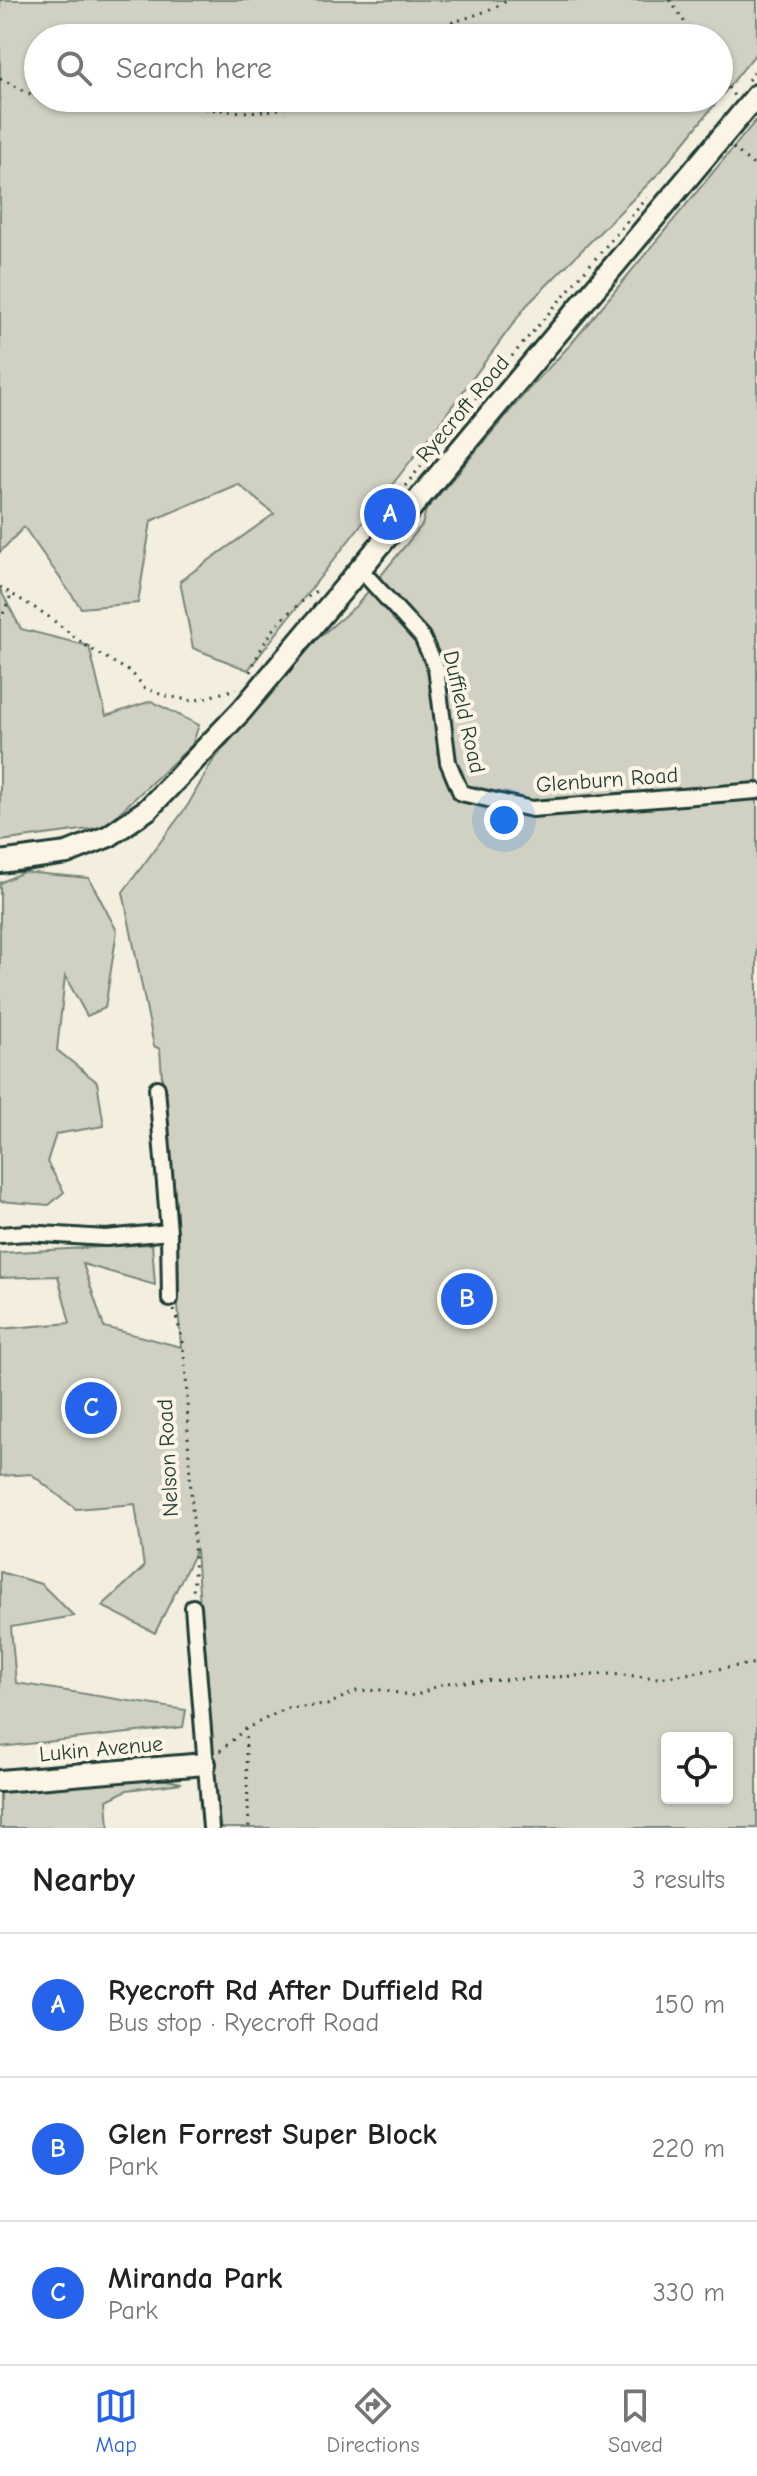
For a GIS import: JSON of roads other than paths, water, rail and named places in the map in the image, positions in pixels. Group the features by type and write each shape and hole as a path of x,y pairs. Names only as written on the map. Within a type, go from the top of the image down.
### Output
{"street":[{"name":"Ryecroft Road","path":"0,862 67,853 109,836 148,809 242,710 757,95"},
{"name":"Duffield Road","path":"360,569 422,637 436,668 448,762 461,793"},
{"name":"Glenburn Road","path":"461,793 532,809 757,791"},
{"path":"157,1088 169,1232 170,1299"},
{"path":"0,1235 26,1233 106,1238 169,1232"},
{"path":"193,1607 211,1828"},
{"name":"Lukin Avenue","path":"0,1781 205,1764"}],"place":[{"name":"Ryecroft Rd After Duffield Rd","path":"390,514"},
{"name":"Glen Forrest Super Block","path":"467,1299"},
{"name":"Miranda Park","path":"91,1408"}]}
